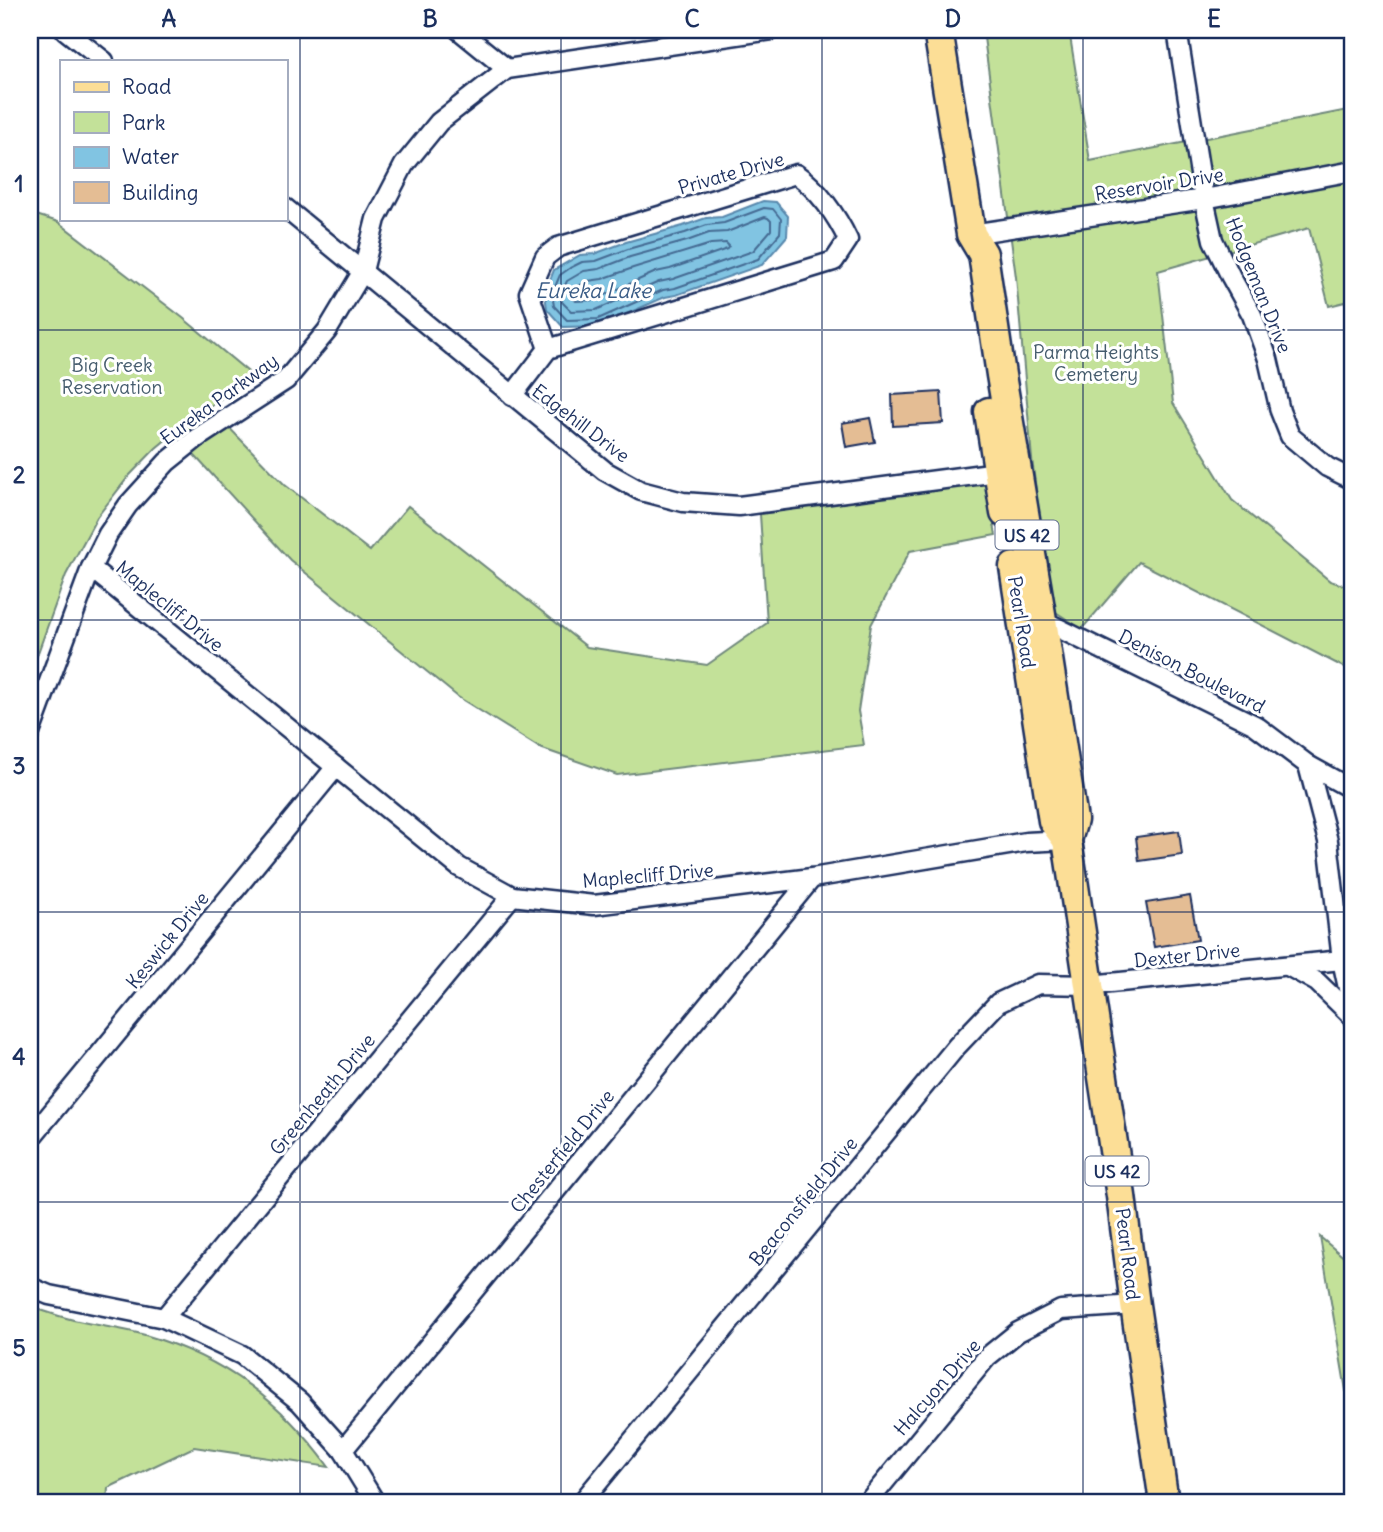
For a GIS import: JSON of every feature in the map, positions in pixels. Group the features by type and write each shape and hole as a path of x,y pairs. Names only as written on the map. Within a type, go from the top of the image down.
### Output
{"main road":[{"name":"Pearl Road","path":"938,30 971,234 983,254 1073,820 1068,840 1164,1502"},
{"name":"Pearl Road","path":"971,234 964,256 1053,821 1068,840"}],"street":[{"path":"65,30 102,60"},
{"path":"459,30 507,69"},
{"name":"Eureka Parkway","path":"30,733 90,568 108,534 128,505 167,462 197,438 286,380 327,331 363,271 376,219 404,165 439,122 507,69 772,30"},
{"name":"Hodgeman Drive","path":"1177,30 1213,240 1252,315 1290,436 1327,467 1353,480"},
{"name":"Reservoir Drive","path":"971,234 1204,199 1353,171"},
{"name":"Private Drive","path":"796,174 822,199 848,240 834,261 548,349 529,293 545,257 558,247 796,174"},
{"name":"Edgehill Drive","path":"287,210 605,471 641,491 684,502 739,506 998,472"},
{"path":"512,396 548,349"},
{"name":"Maplecliff Drive","path":"90,568 459,867 512,896 594,905 813,878 1026,842 1068,840"},
{"name":"Denison Boulevard","path":"1042,620 1255,725 1308,765 1353,790"},
{"path":"1308,765 1328,841 1342,960 1353,1015"},
{"name":"Keswick Drive","path":"30,1139 336,767"},
{"name":"Chesterfield Drive","path":"343,1450 813,878"},
{"name":"Greenheath Drive","path":"164,1318 512,896"},
{"name":"Dexter Drive","path":"1090,985 1342,960"},
{"path":"1288,966 1317,982 1353,1015"},
{"name":"Beaconsfield Drive","path":"582,1502 957,1046 998,1003 1038,984 1090,985"},
{"path":"30,1287 49,1295 164,1318 242,1355 300,1402 343,1450 375,1502"},
{"name":"Halcyon Drive","path":"868,1502 987,1357 1018,1332 1061,1310 1135,1305"}],"green space":[{"name":"Parma Heights Cemetery","path":"983,30 1069,30 1090,161 1353,109 1353,300 1329,306 1309,228 1158,271 1173,403 1232,500 1330,581 1353,588 1353,672 1139,562 1082,629 1051,609 1032,459 1016,277"},
{"name":"Big Creek Reservation","path":"30,213 58,222 183,318 253,376 209,407 285,485 370,551 408,506 587,647 707,665 767,623 760,514 986,480 996,535 910,551 871,625 858,711 864,745 617,775 540,748 458,697 290,560 174,433 129,476 97,517 66,575 30,675"},
{"path":"1320,1237 1353,1265 1353,1432"},
{"path":"30,1306 72,1320 145,1335 200,1356 225,1369 271,1402 311,1443 329,1467 194,1447 108,1488 107,1502 30,1502"}],"water":[{"name":"Eureka Lake","path":"763,201 776,202 788,216 787,236 762,265 665,297 599,326 563,327 547,309 545,293 554,270 580,255 594,254 706,218 722,217"}],"building":[{"path":"941,392 943,423 893,426 892,395"},
{"path":"870,418 875,442 846,447 842,423"},
{"path":"1179,831 1182,855 1139,861 1136,837"},
{"path":"1190,896 1198,940 1154,947 1146,903"}]}
